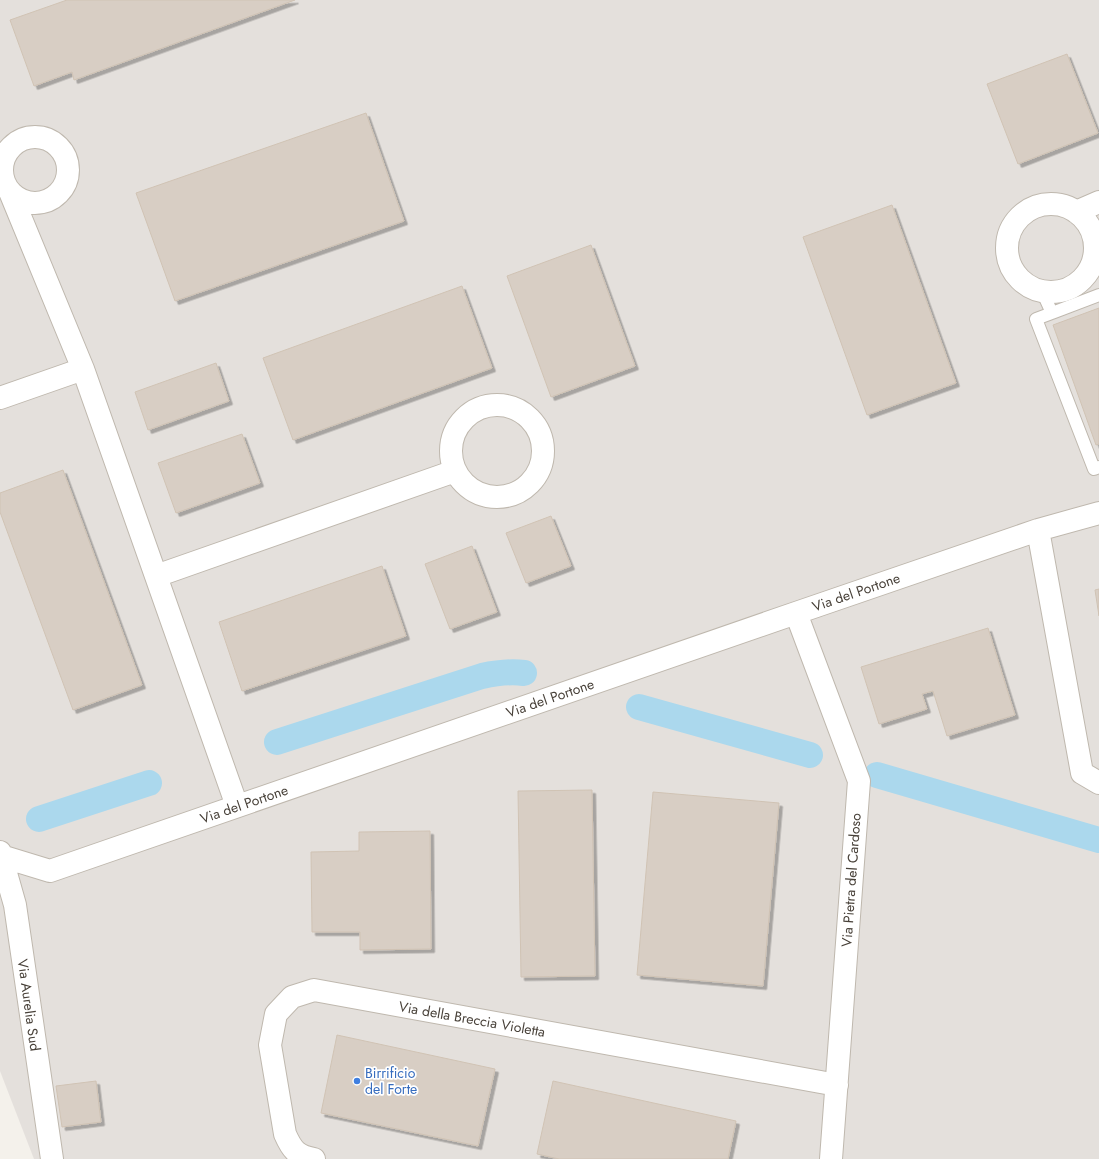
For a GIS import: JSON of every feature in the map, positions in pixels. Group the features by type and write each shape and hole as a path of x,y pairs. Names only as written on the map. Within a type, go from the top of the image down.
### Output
{"street":[{"path":"10,192 83,369 236,806"},
{"path":"1076,212 1099,202"},
{"path":"1047,204 1062,205 1076,212 1085,220 1092,232 1095,244 1094,267 1080,281 1068,289 1053,292 1038,290 1024,283 1014,272 1008,258 1007,243 1011,228 1020,216 1032,208 1047,204"},
{"path":"0,398 83,369"},
{"path":"495,404 510,406 524,413 534,424 541,438 543,453 540,468 532,481 520,490 506,496 491,496 476,492 464,483 456,471 451,456 452,441 457,427 467,415 480,408 495,404"},
{"path":"156,576 456,471"},
{"name":"Via del Portone","path":"1,854 50,871 1038,530 1099,513"},
{"path":"1038,530 1082,773 1099,783"},
{"name":"Via Pietra del Cardoso","path":"796,613 859,781 831,1159"},
{"name":"Via Aurelia Sud","path":"1,854 15,905 52,1159"},
{"name":"Via della Breccia Violetta","path":"314,1159 302,1157 291,1148 285,1134 270,1045 276,1014 292,997 314,990 837,1086"}],"lane":[{"path":"1042,291 1052,313"},
{"path":"1099,295 1036,319 1094,469 1099,467"}],"shaded area":[{"path":"0,0 1099,0 1099,1159 34,1159 0,1071"}],"building":[{"path":"67,0 295,0 74,80 72,72 34,86 10,20"},
{"path":"1067,54 1098,133 1018,164 987,84"},
{"path":"366,113 404,221 175,301 136,193"},
{"path":"892,205 956,383 867,415 803,237"},
{"path":"591,245 635,366 551,397 507,276"},
{"path":"462,286 492,368 293,440 263,358"},
{"path":"1099,308 1099,444 1096,445 1053,325"},
{"path":"216,363 229,401 148,430 135,392"},
{"path":"242,434 260,483 176,513 158,463"},
{"path":"63,470 142,685 73,710 0,512 0,493"},
{"path":"551,516 571,566 526,583 506,533"},
{"path":"472,546 497,612 450,629 425,564"},
{"path":"382,566 406,636 242,691 219,622"},
{"path":"1099,589 1099,616 1095,590"},
{"path":"988,628 1015,715 947,736 933,691 922,694 927,709 879,724 861,667"},
{"path":"592,790 595,976 521,977 518,791"},
{"path":"653,792 779,803 763,986 637,975"},
{"path":"430,831 431,949 360,950 360,932 312,932 311,852 359,851 359,832"},
{"path":"337,1035 495,1069 478,1146 321,1113"},
{"path":"96,1081 101,1122 62,1127 56,1086"},
{"path":"553,1081 736,1121 728,1159 559,1159 537,1154"}],"waterway":[{"path":"277,742 482,676 513,672 524,673"},
{"path":"639,707 810,755"},
{"path":"877,775 1099,840"},
{"path":"39,819 149,783"}],"place":[{"name":"Birrificio del Forte","path":"357,1081"}]}
